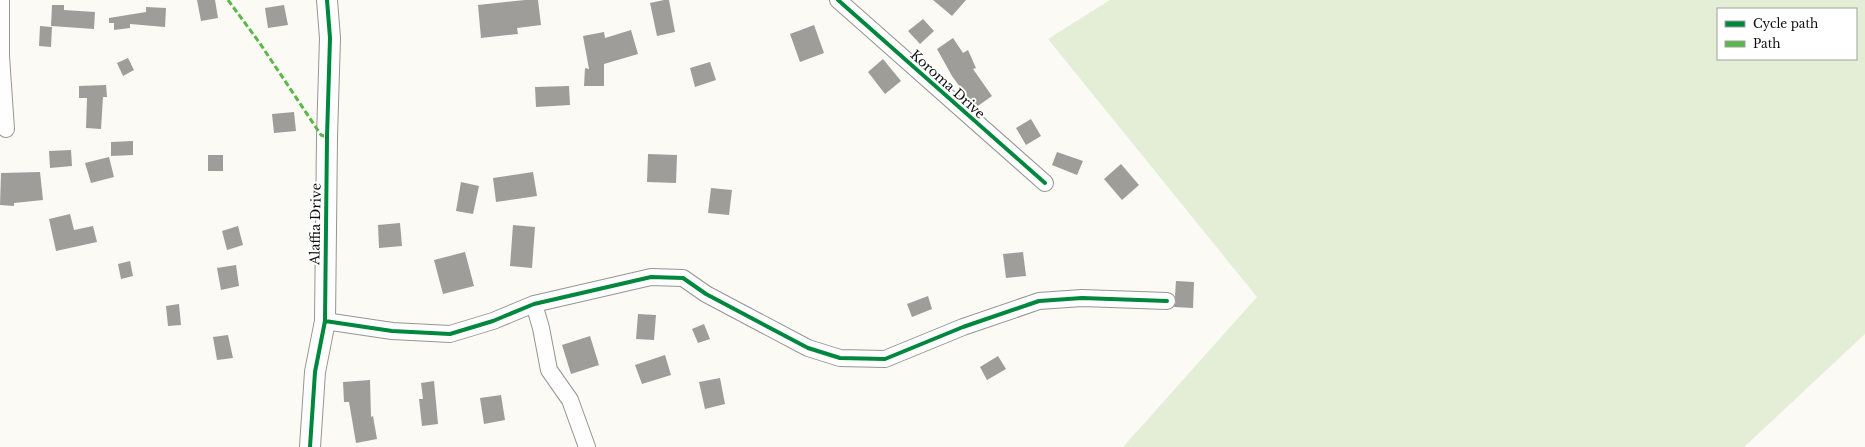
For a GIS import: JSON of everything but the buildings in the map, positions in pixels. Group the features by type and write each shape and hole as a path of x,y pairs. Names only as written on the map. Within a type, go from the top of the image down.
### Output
{"street":[{"path":"1,0 1,56 6,129"},
{"name":"Alaffia Drive","path":"310,447 315,372 325,321 326,137 330,38 327,0"},
{"name":"Koroma Drive","path":"838,0 1045,183"},
{"path":"325,321 392,331 450,334 493,321 534,304 651,277 682,278 706,294 808,348 840,358 885,360 963,327 1039,301 1082,298 1166,301"},
{"path":"534,304 541,328 549,370 570,400 587,447"}],"green space":[{"path":"1110,0 1865,0 1865,334 1744,447 1123,447 1257,297 1048,39"}],"marked path":[{"path":"228,0 259,42 321,135 327,137"}],"cycle path":[{"path":"310,447 315,372 325,321 327,137 330,38 327,0"},
{"path":"838,0 1045,183"},
{"path":"325,321 392,331 450,334 493,321 534,304 651,277 683,278 706,294 808,348 840,358 885,359 963,327 1039,301 1082,298 1167,301"}]}
